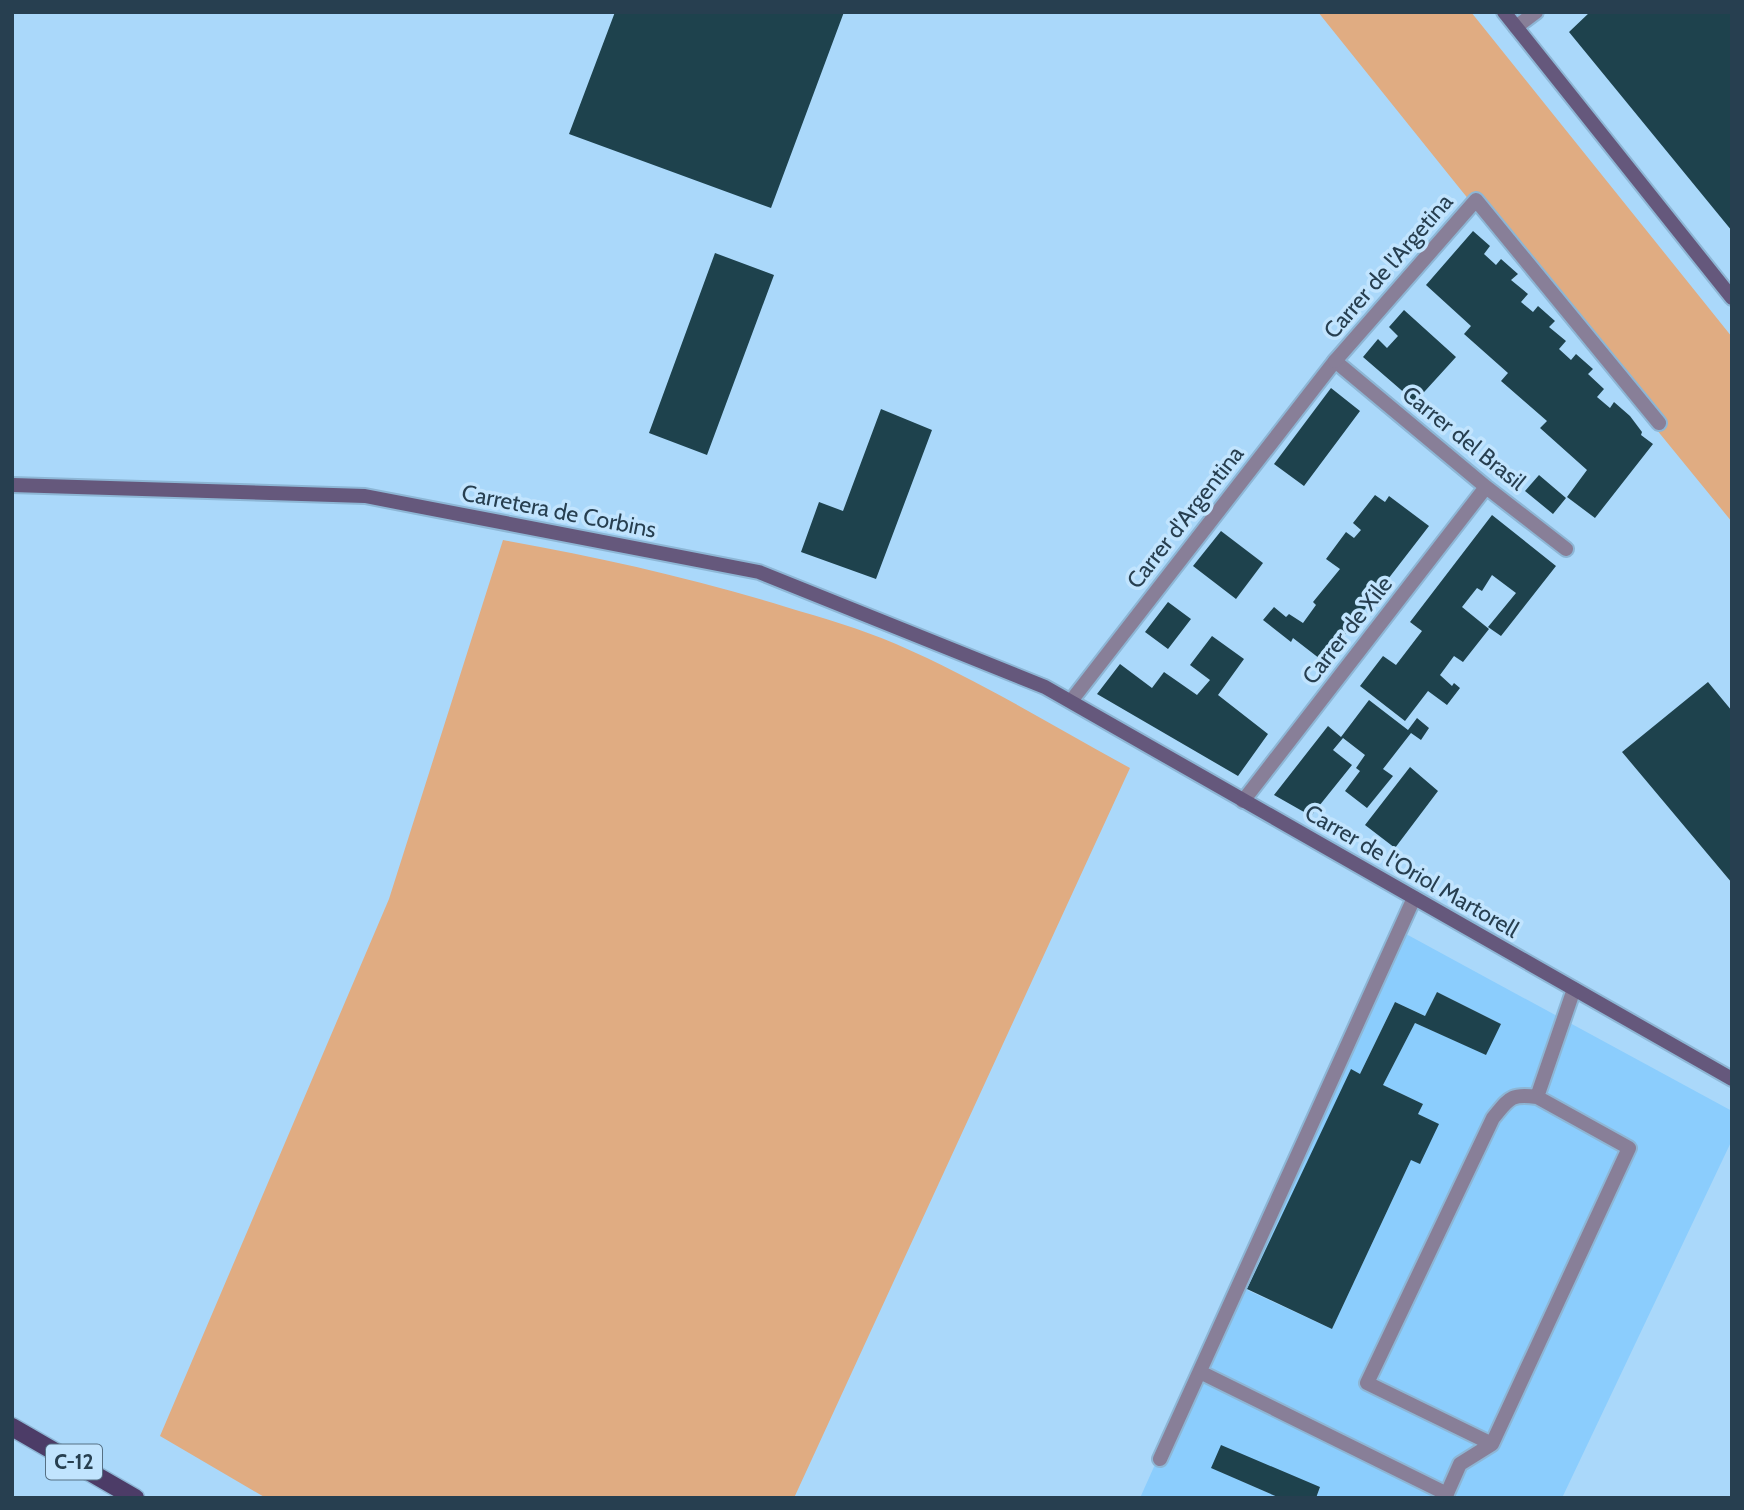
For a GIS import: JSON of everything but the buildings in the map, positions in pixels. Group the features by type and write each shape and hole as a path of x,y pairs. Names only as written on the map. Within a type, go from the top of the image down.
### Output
{"main road":[{"name":"C-12","path":"12,1427 135,1498"}],"street":[{"path":"1504,12 1732,298"},
{"path":"1516,27 1536,12"},
{"name":"Carrer de l'Argetina","path":"1335,361 1476,200 1659,423"},
{"name":"Carrer del Brasil","path":"1335,361 1486,487 1566,549"},
{"name":"Carrer d'Argentina","path":"1071,701 1335,361"},
{"name":"Carretera de Corbins","path":"12,485 365,496 759,572 1045,687 1071,701"},
{"name":"Carrer de Xile","path":"1243,801 1486,487"},
{"name":"Carrer de l'Oriol Martorell","path":"1071,701 1732,1079"},
{"path":"1160,1459 1414,898"},
{"path":"1537,1097 1574,989"},
{"path":"1200,1372 1446,1496 1460,1465 1492,1444 1629,1148 1537,1097 1522,1095 1508,1099 1493,1118 1367,1383 1492,1444"}],"shaded area":[{"path":"1318,12 1471,12 1732,337 1732,522 1461,190"},
{"path":"503,540 681,578 751,596 869,633 956,672 1130,768 794,1498 266,1498 160,1436 389,899"},
{"path":"1395,928 1732,1111 1732,1140 1562,1498 1316,1498 1320,1487 1212,1468 1280,1498 1140,1498","holes":["1437,992 1501,1024 1485,1054 1415,1023 1383,1085 1423,1104 1418,1114 1438,1124 1411,1160 1332,1329 1247,1290 1351,1070 1360,1074 1395,1002 1425,1016"]}]}
